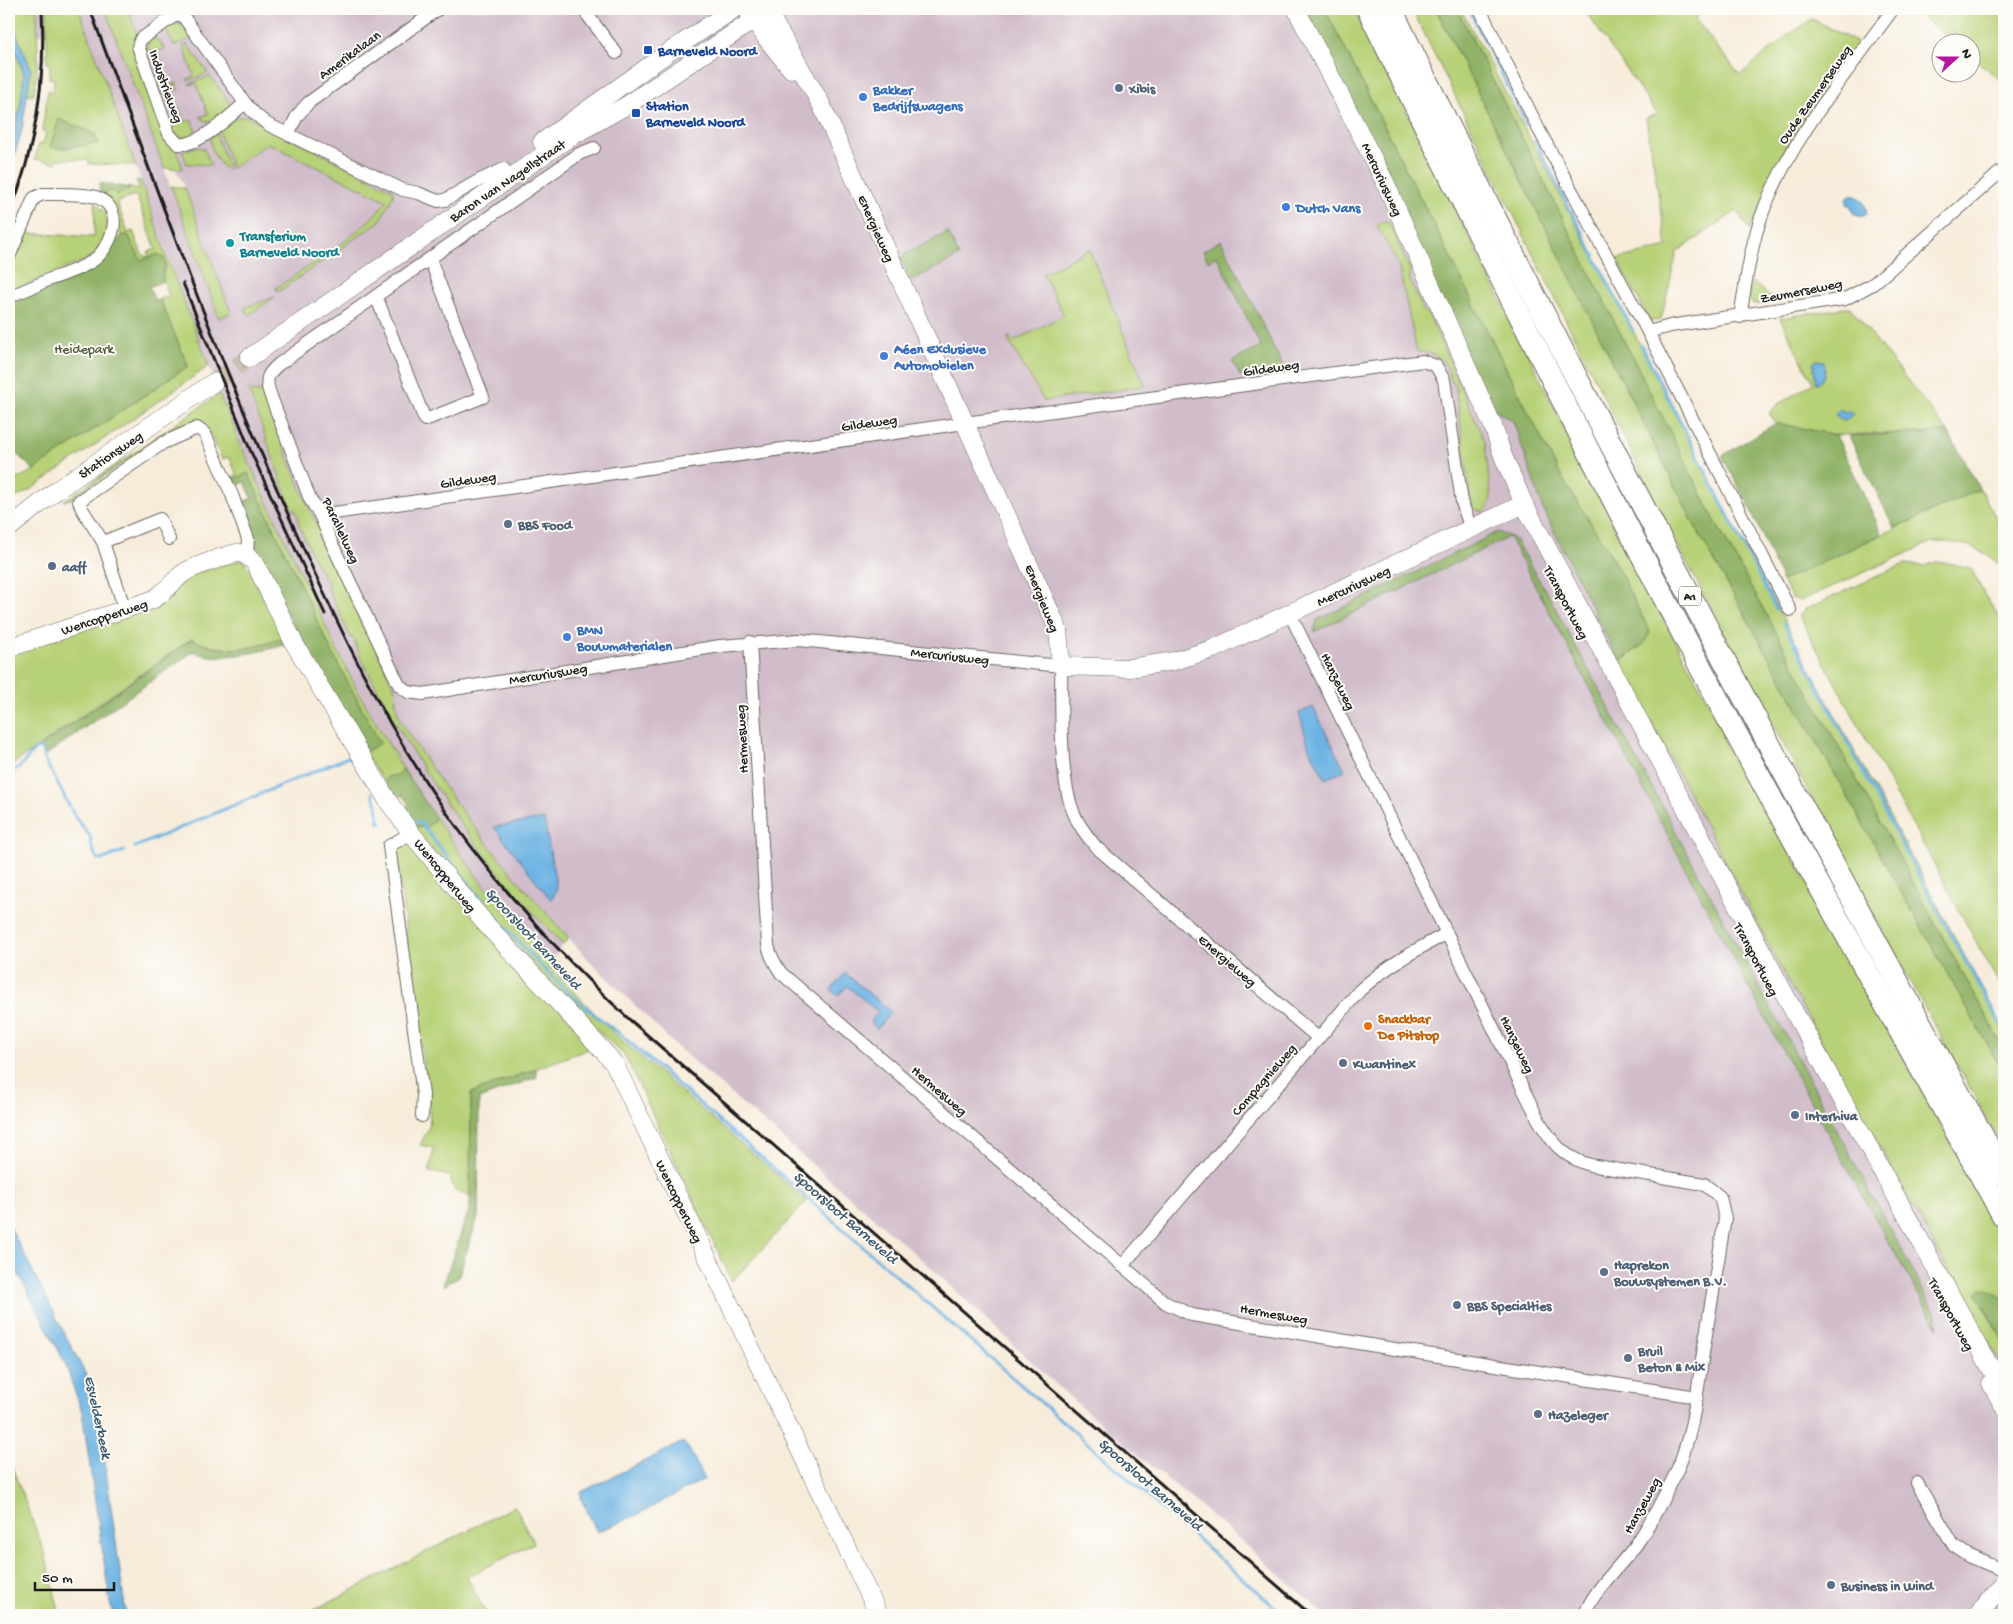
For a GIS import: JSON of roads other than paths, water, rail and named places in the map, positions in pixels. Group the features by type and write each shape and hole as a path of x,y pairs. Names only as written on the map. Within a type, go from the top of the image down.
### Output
{"highway":[{"name":"A1","path":"1368,9 1515,304 1684,634 1872,981 2004,1217"},
{"name":"A1","path":"1391,9 1704,624 1891,971 2004,1175"}],"street":[{"name":"Amerikalaan","path":"288,134 297,116 308,103 438,9"},
{"path":"583,9 616,53"},
{"name":"Baron van Nagellstraat","path":"734,9 669,52 504,169 483,188 248,355 570,137 629,104 761,11"},
{"name":"Mercuriusweg","path":"406,691 423,694 750,642 799,640 1060,666 1130,668 1174,661 1212,649 1520,507 1496,461 1484,409 1385,182 1296,9"},
{"path":"1480,9 1539,130 1648,332 1790,610"},
{"name":"Oude Zeumerseweg","path":"1740,316 1755,239 1764,210 1782,170 1796,144 1893,9"},
{"name":"Energieweg","path":"761,11 800,81 841,147 1058,629 1065,779 1075,817 1096,847 1318,1038"},
{"name":"Industrieweg","path":"180,12 245,103 195,141 186,145 178,144 168,134 139,52 138,43 180,12"},
{"path":"245,103 267,124 288,134"},
{"name":"Baron van Nagellstraat","path":"288,134 403,190 418,193 438,201 445,200 504,169"},
{"path":"430,259 483,398 425,420 376,296 579,154 594,148"},
{"name":"Zeumerseweg","path":"1648,332 1670,326 1845,299 1873,284 2004,169"},
{"path":"9,257 34,198 38,195 95,197 108,206 113,214 113,235 105,249 95,259 74,270 9,296"},
{"name":"Parallelweg","path":"376,296 279,364 267,376 266,381 310,499 320,515 393,674 399,685 406,691"},
{"name":"Gildeweg","path":"320,515 965,423 1423,361 1436,366 1444,380 1462,502 1471,530"},
{"name":"Stationsweg","path":"9,514 213,379 57,490 9,528"},
{"name":"Stationsweg","path":"125,610 103,542 80,505 79,500 163,444 197,428 202,430 235,504 248,539 247,555"},
{"name":"Transportweg","path":"1520,507 1792,1008 2004,1392"},
{"name":"Transportweg","path":"1520,507 1528,535 1559,585 1787,1014 2004,1408"},
{"path":"103,542 160,520 169,539"},
{"name":"Wencopperweg","path":"9,648 125,610 160,596 191,568 238,553 247,555 258,568 294,643 341,724 388,801 411,833 484,922 615,1066 878,1615"},
{"name":"Hanzeweg","path":"1290,614 1446,934 1538,1119 1551,1140 1567,1155 1578,1161 1590,1165 1704,1184 1720,1197 1725,1218 1697,1396 1688,1436 1674,1478 1644,1533 1592,1600 1585,1615"},
{"name":"Hermesweg","path":"750,642 768,945 770,955 775,964 781,973 1166,1303 1192,1314 1382,1347 1697,1396"},
{"name":"Wencopperweg","path":"411,833 389,846 423,1095 422,1116"},
{"name":"Compagnieweg","path":"1122,1266 1360,990 1408,953 1446,934"},
{"path":"1917,1483 1954,1546 1969,1556 2004,1571"},
{"path":"1976,1615 1986,1607 2004,1583"},
{"path":"1992,1615 2004,1601"}],"water":[{"path":"9,16 31,69 22,130 9,174 9,161 21,102 24,74 9,32"},
{"path":"1852,195 1862,201 1867,213 1861,216 1853,213 1850,205 1847,204 1847,198"},
{"path":"1817,360 1824,361 1825,371 1822,379 1816,384 1813,363"},
{"path":"1840,409 1845,412 1851,411 1854,413 1847,420 1842,421 1835,415"},
{"path":"1313,707 1345,770 1325,779 1309,748 1299,713"},
{"path":"544,819 557,889 551,900 494,827"},
{"path":"845,973 891,1012 877,1029 870,1022 878,1012 847,986 838,996 831,990"},
{"path":"9,1225 86,1375 102,1441 126,1615 113,1615 110,1603 82,1412 65,1363 9,1256"},
{"path":"683,1442 689,1449 705,1479 637,1515 597,1532 581,1499 581,1492"}],"waterway":[{"path":"1469,9 1528,126"},
{"path":"1535,141 1633,331"},
{"path":"1641,345 1776,609"},
{"path":"1784,623 1925,888 2004,1030"},
{"name":"Spoorsloot Barneveld","path":"9,772 20,767 35,749 41,748 45,760 75,817 90,836 91,845 97,859 101,860 124,851"},
{"name":"Spoorsloot Barneveld","path":"135,847 348,757 353,759 367,783"},
{"name":"Spoorsloot Barneveld","path":"372,793 377,804 379,823 381,822"},
{"name":"Spoorsloot Barneveld","path":"412,821 421,823 504,926 565,990 620,1034 1284,1615"}],"tunnel":[{"path":"214,382 249,358"}],"railway":[{"path":"9,215 26,165 37,114 42,62 42,9"},
{"path":"90,9 163,208 214,339 268,470 313,569 363,673 400,741 442,806 484,864 554,945 630,1020 1311,1615"},
{"path":"183,283 251,452 325,614"}],"place":[{"name":"Barneveld Noord","path":"648,50"},
{"name":"Xibis","path":"1119,88"},
{"name":"Bakker Bedrijfswagens","path":"863,97"},
{"name":"Station Barneveld Noord","path":"636,113"},
{"name":"Dutch Vans","path":"1286,207"},
{"name":"Transferium Barneveld Noord","path":"230,243"},
{"name":"Aéen Exclusieve Automobielen","path":"884,356"},
{"name":"BBS Food","path":"508,524"},
{"name":"aaff","path":"52,566"},
{"name":"BMN Bouwmaterialen","path":"567,637"},
{"name":"Snackbar De Pitstop","path":"1368,1026"},
{"name":"Kwantinex","path":"1343,1063"},
{"name":"Interhiva","path":"1795,1115"},
{"name":"Haprekon Bouwsystemen B.V.","path":"1604,1272"},
{"name":"BBS Specialties","path":"1457,1305"},
{"name":"Bruil Beton & Mix","path":"1628,1358"},
{"name":"Hazeleger","path":"1538,1414"},
{"name":"Business in Wind","path":"1831,1585"}],"park label":[{"name":"Heidepark","path":"84,348"}],"water label":[{"name":"Esvelderbeek","path":"99,1417"}]}
